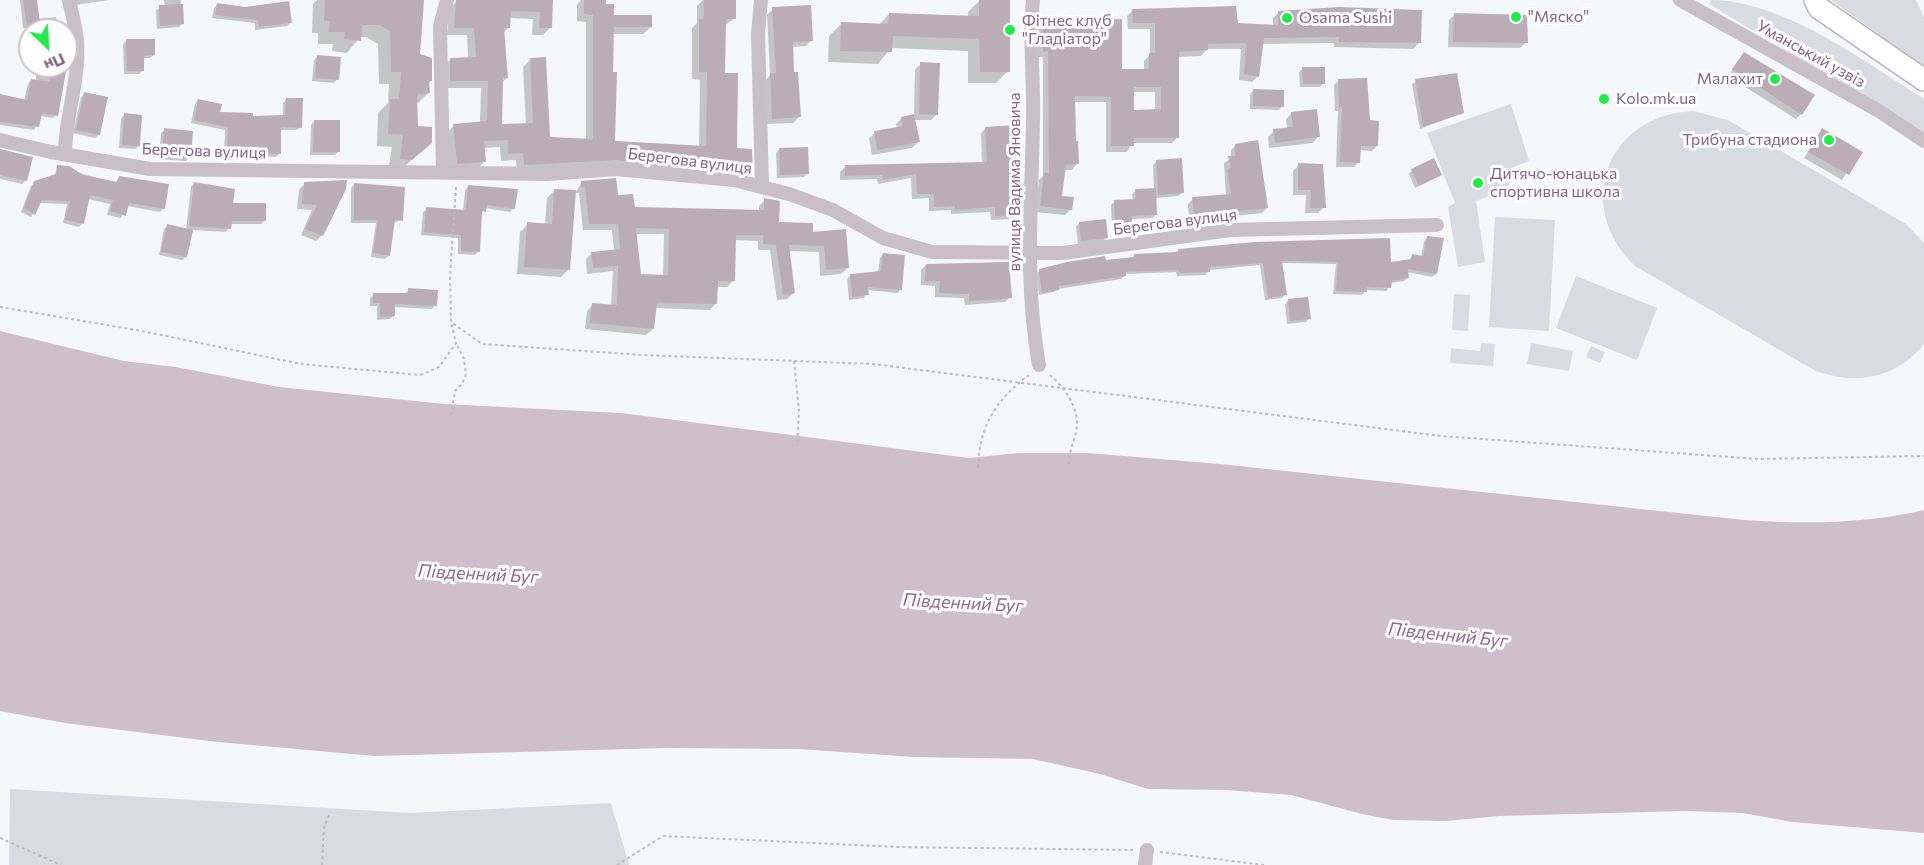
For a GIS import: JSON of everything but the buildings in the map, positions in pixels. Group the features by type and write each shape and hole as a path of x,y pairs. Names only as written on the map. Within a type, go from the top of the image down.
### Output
{"main road":[{"path":"1815,0 1819,8 1924,80"}],"street":[{"path":"65,154 65,131 75,77 77,43 69,0"},
{"path":"443,172 440,26 447,0"},
{"path":"761,0 758,34 762,187"},
{"name":"вулиця Вадима Яновича","path":"1033,0 1030,35 1033,114 1031,253 1038,364"},
{"name":"Уманський узвіз","path":"1680,0 1879,111 1924,141"},
{"name":"Берегова вулиця","path":"0,140 150,169 547,174 616,169 734,180 833,210 883,238 932,252 1064,253 1230,230 1437,225"},
{"path":"1145,865 1147,850"}],"path":[{"path":"451,415 455,391 462,384 466,374 465,359 456,343 451,322 450,276 458,172"},
{"path":"0,308 142,331 304,364 420,375 439,368 456,343"},
{"path":"451,322 482,344 643,355 873,364 1441,436 1758,459 1924,456"},
{"path":"794,361 799,411 797,446"},
{"path":"978,468 981,434 990,416 1004,396 1038,364 1064,389 1070,399 1077,422 1069,450 1069,464"},
{"path":"322,865 324,828 329,814"},
{"path":"617,865 663,836 899,847 1147,850 1264,865"},
{"path":"0,838 61,865"}],"shaded area":[{"path":"1711,0 1738,3 1766,10 1794,21 1849,51 1924,99 1924,134 1709,4"},
{"path":"1831,0 1916,0 1924,17 1924,67"},
{"name":"Дитячо-юнацька спортивна школа","path":"1511,104 1529,161 1511,168 1512,178 1507,189 1476,201 1485,262 1458,267 1448,207 1455,203 1427,133"},
{"path":"1693,111 1728,120 1906,224 1924,243 1924,344 1913,356 1901,365 1874,376 1844,378 1829,375 1814,370 1635,266 1616,242 1606,217 1603,192 1608,168 1620,146 1639,128 1663,116"},
{"path":"1495,217 1555,220 1549,331 1489,327"},
{"path":"1576,276 1657,308 1637,360 1556,328"},
{"path":"1454,294 1470,295 1468,331 1452,330"},
{"path":"1481,343 1495,344 1493,366 1450,363 1451,348 1480,351"},
{"path":"1531,343 1573,351 1569,371 1527,364"},
{"path":"1591,346 1605,352 1600,363 1586,357"},
{"path":"10,789 410,813 611,803 629,865 9,865"}],"water":[{"name":"Південний Буг","path":"0,331 124,361 176,367 279,387 444,404 621,413 969,458 1018,453 1088,453 1220,464 1744,520 1812,522 1857,520 1924,510 1924,833 1792,822 1743,813 1685,811 1499,816 1446,821 1393,820 1291,795 1226,790 1148,789 1100,774 1033,759 913,757 799,749 666,748 375,756 218,742 65,723 0,711"}],"place":[{"name":"\"Мяско\"","path":"1516,17"},
{"name":"Osama Sushi","path":"1287,18"},
{"name":"Фітнес клуб \"Гладіатор\"","path":"1010,30"},
{"name":"Малахит","path":"1775,79"},
{"name":"Kolo.mk.ua","path":"1604,99"},
{"name":"Трибуна стадиона","path":"1829,140"},
{"name":"Дитячо-юнацька спортивна школа","path":"1478,183"}]}
